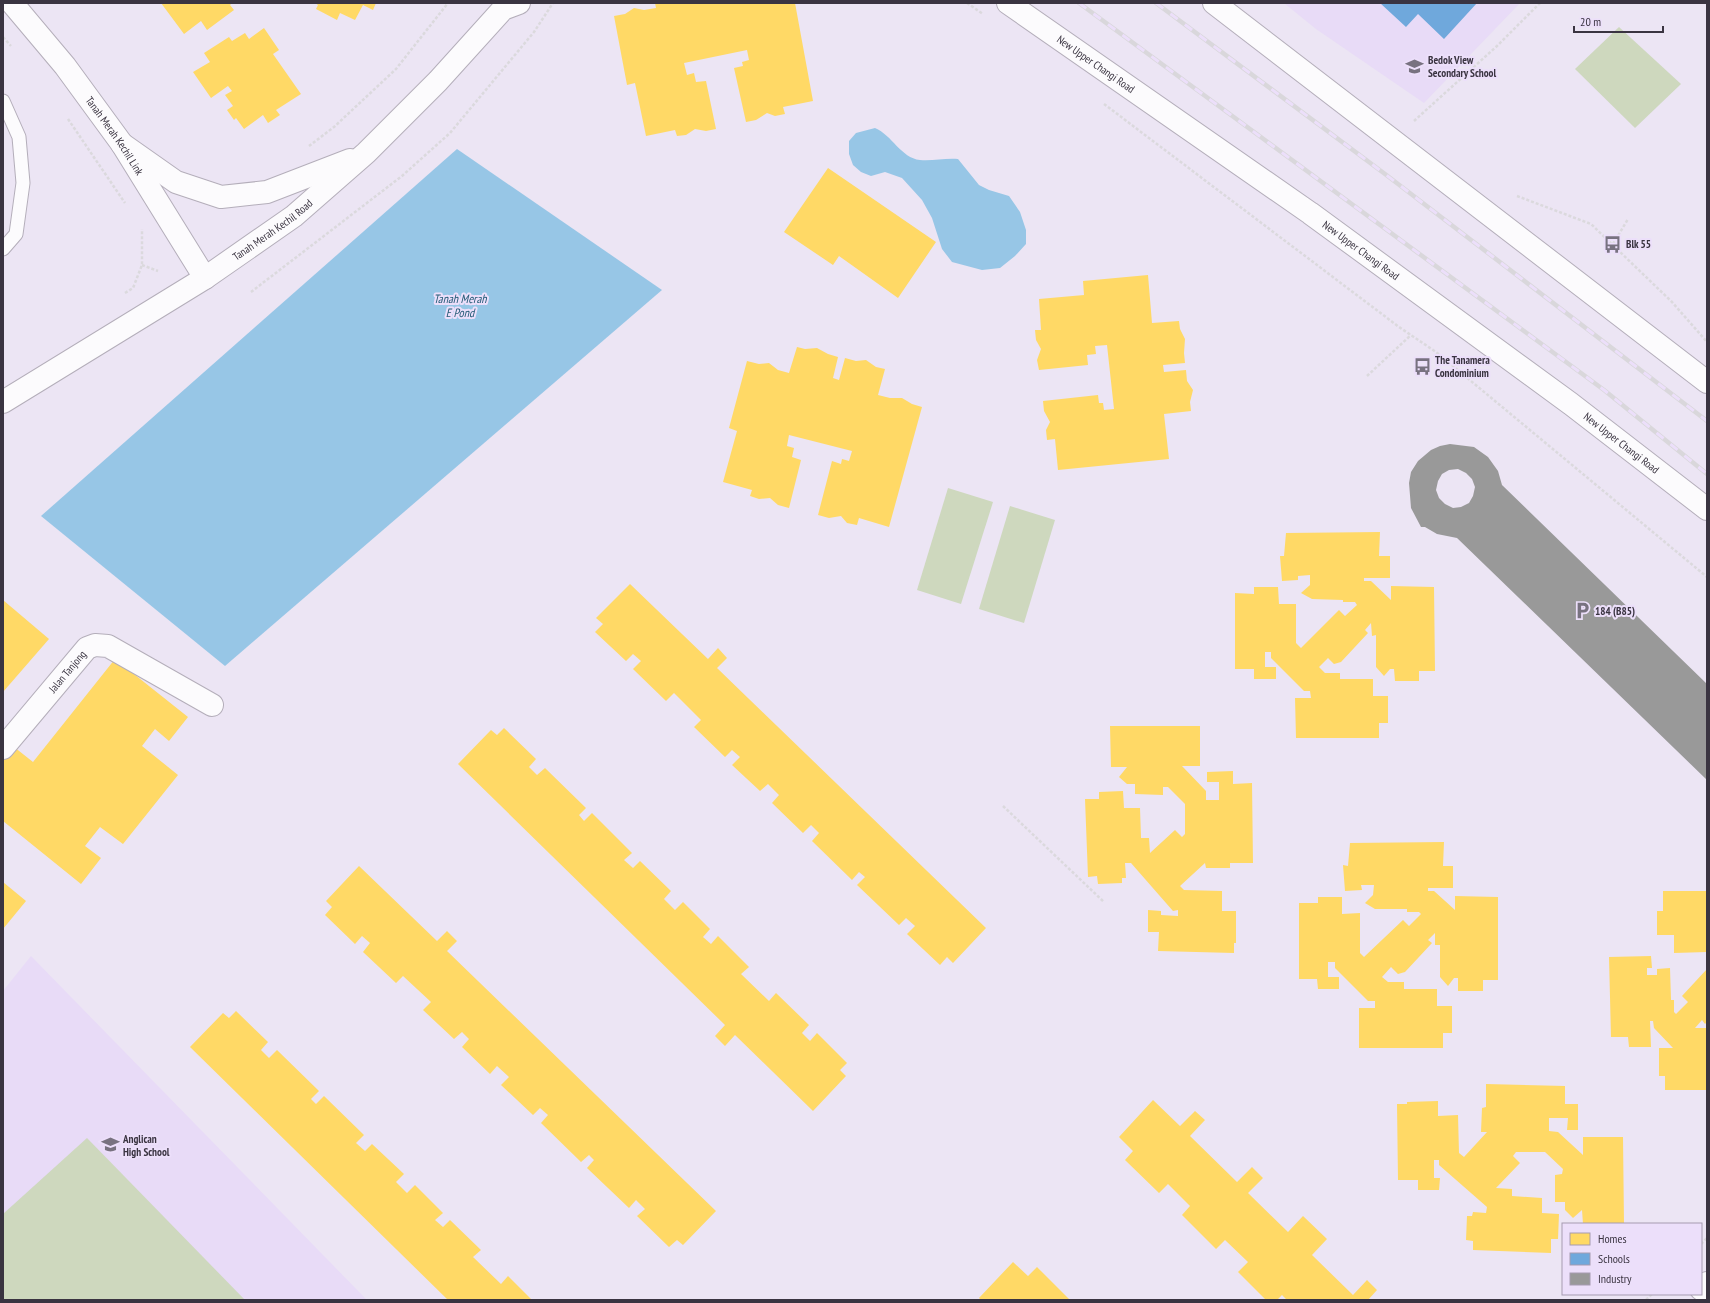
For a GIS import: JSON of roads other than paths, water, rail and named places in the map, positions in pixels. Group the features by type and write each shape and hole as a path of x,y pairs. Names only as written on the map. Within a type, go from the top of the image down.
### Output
{"street":[{"name":"Tanah Merah Kechil Link","path":"12,3 65,66 122,144 205,278"},
{"name":"New Upper Changi Road","path":"1008,3 1310,213 1571,404 1707,509"},
{"path":"1214,3 1707,382"},
{"name":"Tanah Merah Kechil Road","path":"3,402 205,278 294,216 366,153 438,81 508,5"},
{"path":"122,144 176,182 221,197 266,192 366,153"},
{"name":"Jalan Tanjong","path":"3,748 86,648 95,645 108,646 212,705"}],"lane":[{"path":"3,101 19,137 23,183 16,234 3,249"}],"water":[{"path":"875,128 887,136 907,155 913,158 920,160 958,159 979,185 989,190 1009,196 1020,212 1026,230 1026,244 1015,256 1000,268 982,270 952,262 942,249 932,218 922,200 902,178 885,172 871,176 861,172 853,165 849,154 849,141 856,133"},
{"name":"Tanah Merah E Pond","path":"457,149 662,290 225,666 41,516"}],"railway":[{"path":"1079,3 1604,390 1707,474"},
{"path":"1156,3 1385,174 1707,421"}],"place":[{"name":"Bedok View Secondary School","path":"1415,66"},
{"name":"Blk 55","path":"1613,244"},
{"name":"The Tanamera Condominium","path":"1422,366"},
{"name":"184 (B85)","path":"1582,611"},
{"name":"Anglican High School","path":"110,1145"}]}
